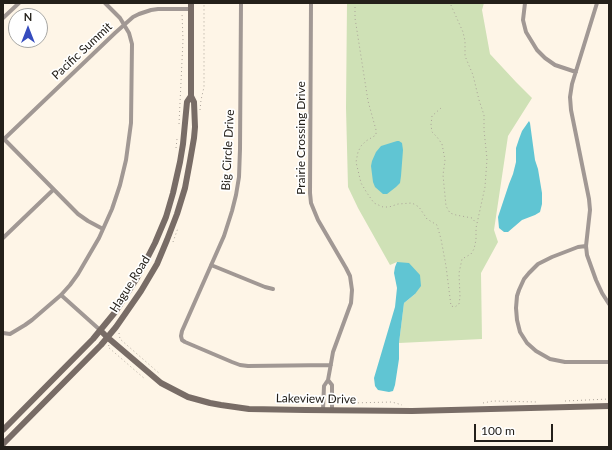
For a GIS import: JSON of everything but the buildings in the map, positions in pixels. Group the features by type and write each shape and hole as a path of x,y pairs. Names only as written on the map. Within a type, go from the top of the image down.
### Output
{"main road":[{"name":"Hague Road","path":"3,444 107,337 125,316 148,279 162,252 177,214 187,177 194,138 194,102 191,96 191,6"},
{"name":"Hague Road","path":"3,430 100,330 138,278 151,253 166,217 177,177 183,144 187,102 191,96"},
{"name":"Lakeview Drive","path":"100,330 161,383 198,400 221,405 249,409 412,411 609,406"}],"street":[{"path":"3,18 19,3"},
{"path":"3,333 10,334 25,325 61,295 78,274 104,229 120,184 125,166 130,134 132,105 132,44 129,33 120,18 105,3"},
{"name":"Big Circle Drive","path":"241,3 240,149 239,177 236,195 224,236 181,336 182,340 185,342 240,365 330,365"},
{"name":"Prairie Crossing Drive","path":"311,3 311,203 318,220 350,276 352,290 351,303 330,365 328,380 324,386 323,410"},
{"path":"524,3 523,20 526,32 536,50 555,65 576,72"},
{"path":"597,3 576,72 571,91 570,104 589,198 590,210 586,246 587,255 589,264 602,293 609,304"},
{"name":"Pacific Summit","path":"4,140 133,17 151,10 191,6"},
{"path":"4,140 78,214 88,222 104,229"},
{"path":"3,238 54,190"},
{"path":"586,246 578,247 552,257 538,264 529,273 517,296 517,320 520,332 527,342 536,351 550,359 565,362 609,362"},
{"path":"211,266 265,288 273,289"},
{"name":"Lakeview Drive","path":"61,295 100,330"},
{"name":"Prairie Crossing Drive","path":"328,380 332,385 332,410"}],"path":[{"path":"355,3 355,18 368,101 376,130 376,135 366,141 358,152 356,162 361,183 366,194 374,203 383,207 412,203 419,207 427,219 436,225 446,266 451,306 455,307 459,304 459,273 462,259 471,254 476,240 476,228 485,187 487,159 484,115 473,75 464,56 465,41 463,32 450,3"},
{"path":"178,130 183,40 182,18"},
{"path":"441,108 432,116 431,125 432,132 437,136 442,144 445,160 443,175 446,206 450,213 472,218 477,224"},
{"path":"176,153 178,138"},
{"path":"118,332 120,339 164,377"},
{"path":"564,401 609,399"},
{"path":"483,403 493,401 538,402"},
{"path":"332,402 343,404 392,402 403,405"},
{"path":"311,404 323,403"}],"green space":[{"path":"347,3 484,3 482,10 490,54 532,98 508,136 494,230 498,242 481,273 482,339 399,343 404,303 415,294 397,262 390,265 348,187 346,108"}],"water":[{"path":"529,121 542,193 542,204 540,212 522,220 508,232 504,232 499,228 498,217 513,174 516,162 516,148 522,131"},
{"path":"397,141 402,143 403,150 400,183 387,194 383,194 375,187 373,182 371,166 372,161 376,152 381,146"},
{"path":"397,262 409,263 420,275 421,286 415,294 404,303 395,385 393,391 389,392 378,390 375,386 374,378 395,307 397,288 394,273"}]}
